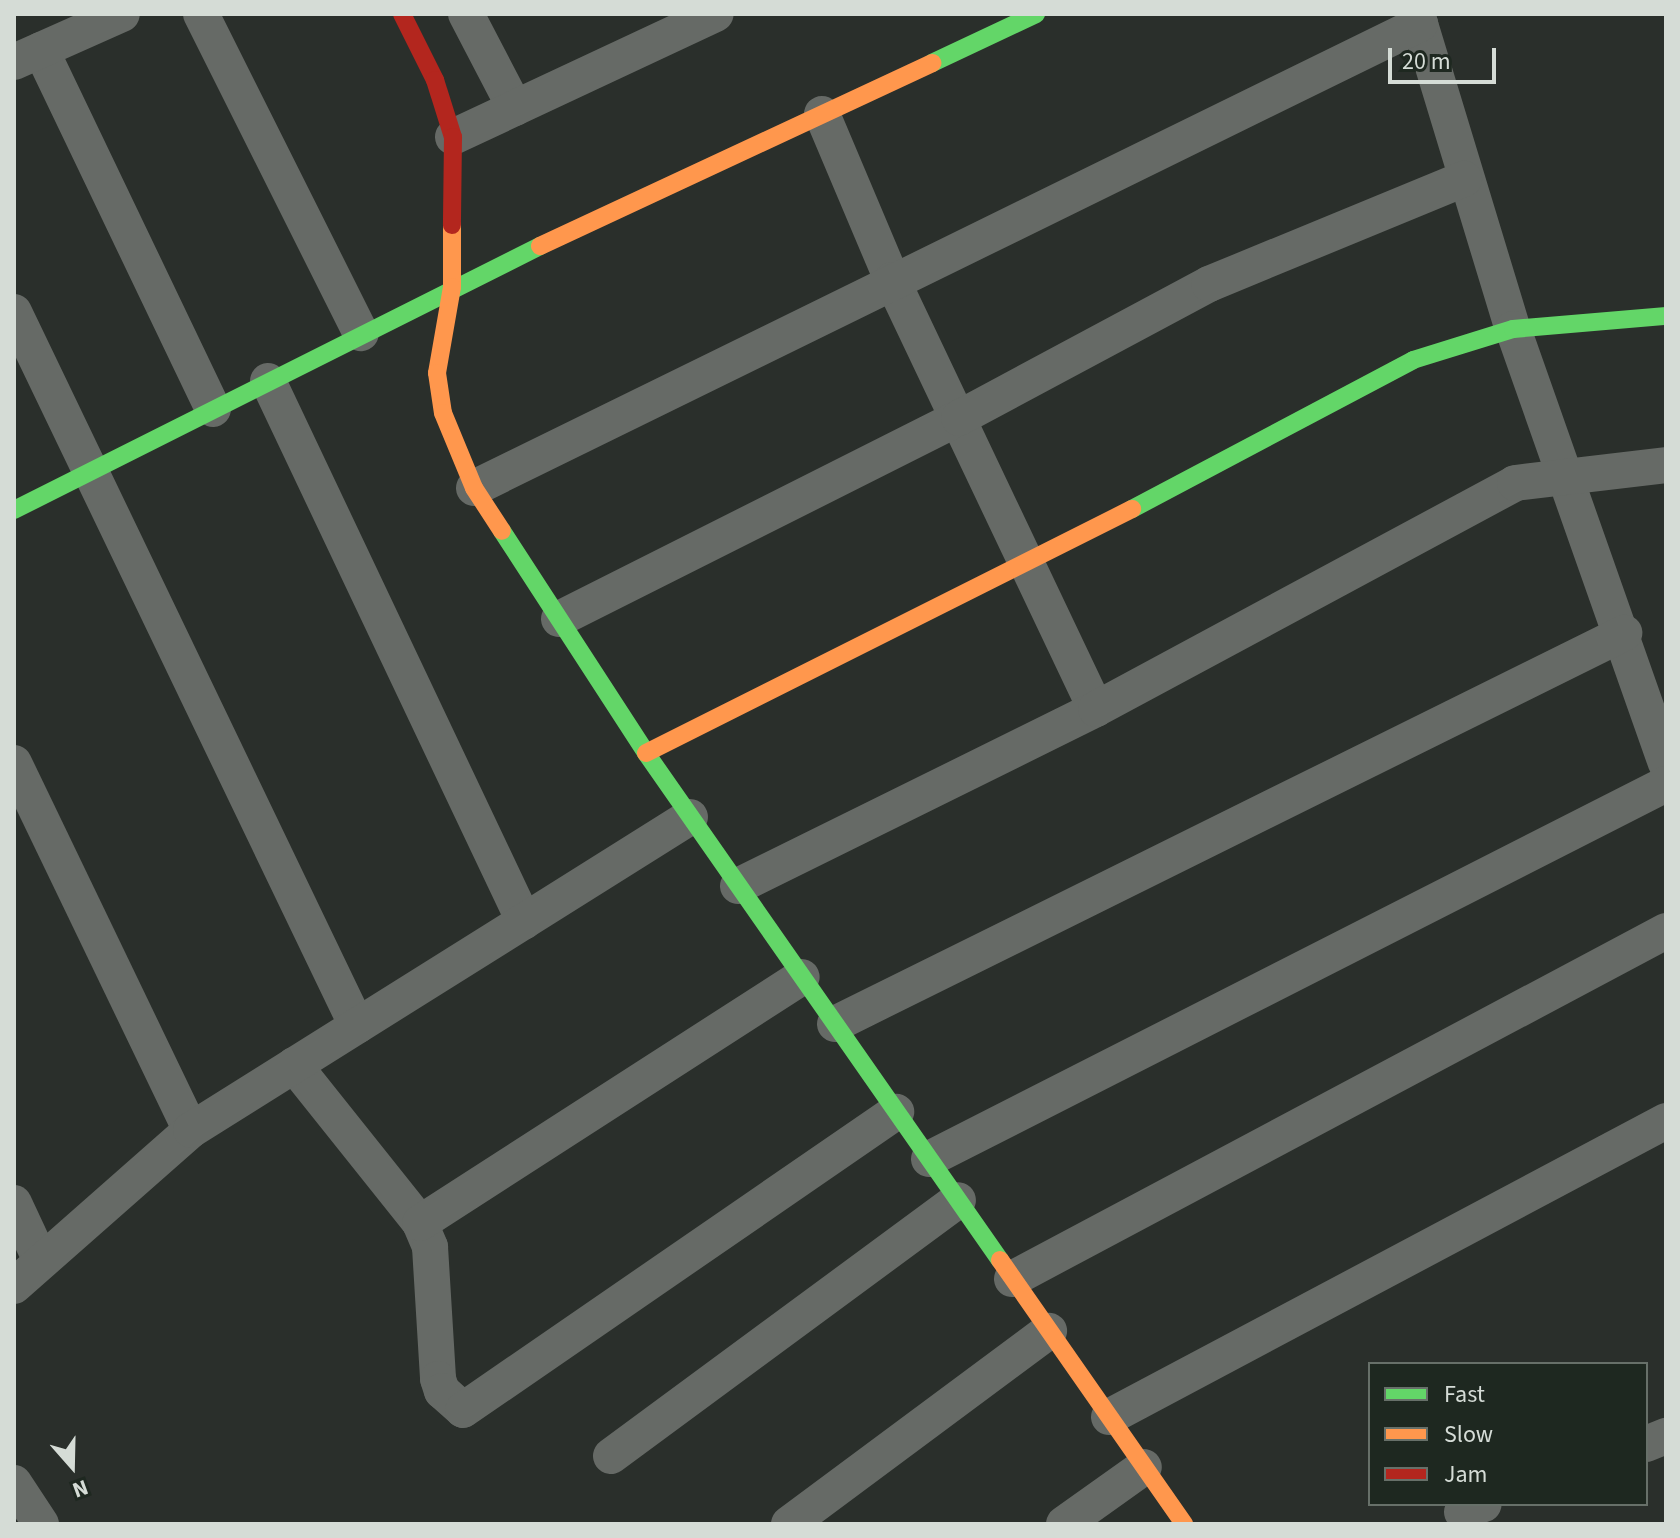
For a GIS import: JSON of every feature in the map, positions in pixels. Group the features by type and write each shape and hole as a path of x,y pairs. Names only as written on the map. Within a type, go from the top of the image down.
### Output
{"street":[{"path":"122,14 27,56 213,409"},
{"path":"201,14 361,333"},
{"path":"402,14 435,80 453,137 452,287 437,373 443,413 474,488 646,753 1184,1524"},
{"path":"466,14 515,108"},
{"path":"453,137 515,108 654,27 716,14"},
{"path":"14,510 452,287 1036,14"},
{"path":"474,488 1418,19 1464,179 1513,329 1624,633 1666,763"},
{"path":"822,114 892,280 1096,709"},
{"path":"559,619 959,418 1209,284 1464,179"},
{"path":"14,312 357,1026"},
{"path":"646,753 1029,564 1352,388 1413,360 1513,329 1666,316"},
{"path":"268,381 524,921"},
{"path":"738,886 1096,709 1515,483 1666,465"},
{"path":"835,1024 1624,633"},
{"path":"14,763 191,1130"},
{"path":"929,1159 1666,784"},
{"path":"14,1286 191,1130 690,817"},
{"path":"1012,1279 1666,931"},
{"path":"420,1223 802,977"},
{"path":"294,1065 420,1223 430,1247 438,1379 442,1391 463,1410 896,1112"},
{"path":"1109,1417 1666,1121"},
{"path":"611,1456 958,1200"},
{"path":"14,1203 41,1261"},
{"path":"789,1524 1049,1331"},
{"path":"1064,1524 1144,1467"},
{"path":"14,1483 41,1524"}],"traffic: fast":[{"path":"932,63 1036,14"},
{"path":"14,510 540,246"},
{"path":"1132,509 1413,360 1513,329 1666,316"},
{"path":"502,531 646,753 1000,1260"}],"traffic: slow":[{"path":"540,246 932,63"},
{"path":"452,225 452,287 437,373 443,413 474,488 502,531"},
{"path":"646,753 1132,509"},
{"path":"1000,1260 1184,1524"}],"traffic: jam":[{"path":"402,14 435,80 453,137 452,225"}]}
